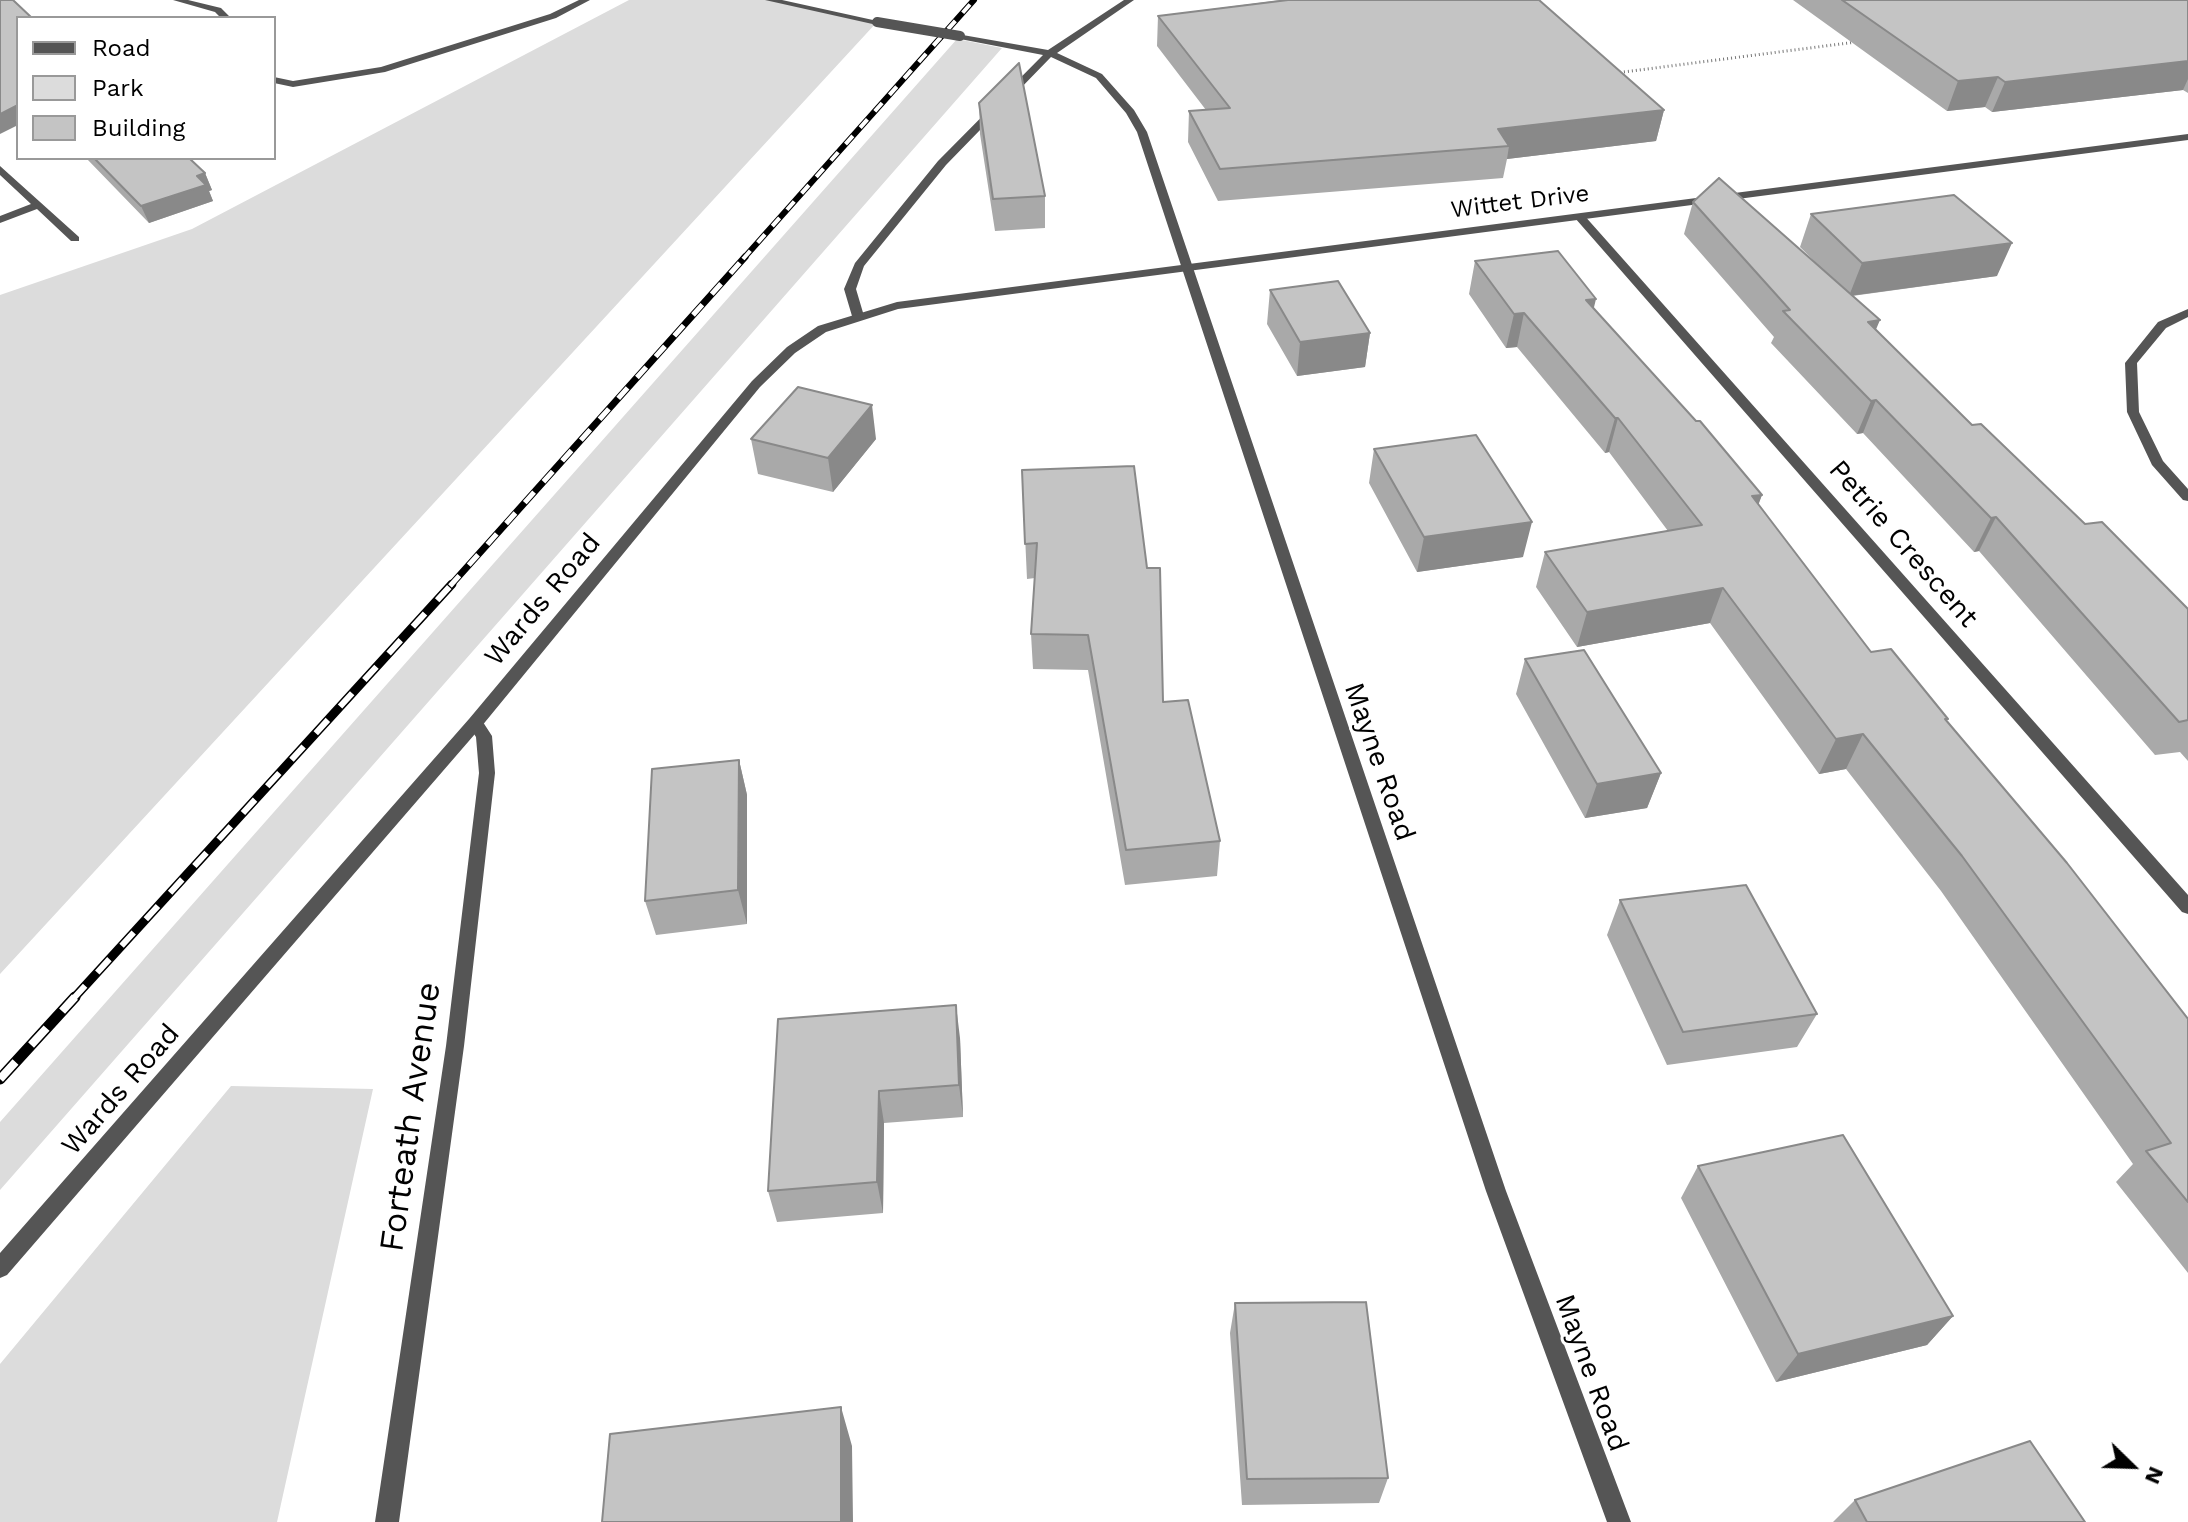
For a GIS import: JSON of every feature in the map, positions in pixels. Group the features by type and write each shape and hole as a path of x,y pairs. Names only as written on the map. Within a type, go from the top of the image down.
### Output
{"street":[{"path":"177,0 218,10 224,16"},
{"path":"276,80 293,84 382,70 553,16 586,0"},
{"name":"Mayne Road","path":"769,0 1050,53 1099,76 1130,112 1142,132 1496,1191 1619,1522"},
{"path":"858,316 850,289 859,265 942,163 1050,53 1130,0"},
{"name":"Wittet Drive","path":"858,316 897,306 1185,267 2188,137"},
{"path":"0,169 75,239"},
{"path":"0,220 37,205"},
{"name":"Petrie Crescent","path":"1579,216 2188,907"},
{"path":"2188,313 2162,325 2131,363 2133,412 2157,462 2188,497"},
{"name":"Wards Road","path":"0,1268 475,723 756,384 791,350 822,329 858,316"},
{"name":"Forteath Avenue","path":"387,1522 455,1046 487,773 484,736 475,723"}],"path":[{"path":"1602,74 1855,42"}],"green space":[{"path":"629,0 769,0 877,22 0,974 0,295 192,229"},
{"path":"957,39 1002,48 0,1190 0,1122"},
{"path":"231,1086 373,1089 277,1522 0,1522 0,1364"}],"building":[{"path":"0,0 13,0 30,16 16,16 16,106 0,114"},
{"path":"1288,0 1539,0 1664,110 1498,129 1509,146 1220,169 1189,111 1230,108 1158,16"},
{"path":"1842,0 2188,0 2188,61 2005,82 1998,77 1958,81"},
{"path":"1019,63 1045,196 993,199 979,103"},
{"path":"96,160 191,160 205,173 197,176 206,185 141,206"},
{"path":"1719,178 1880,320 1868,322 1972,425 1981,424 2085,524 2102,522 2188,609 2188,720 2179,722 1996,517 1991,518 1876,400 1871,401 1783,311 1790,310 1693,202"},
{"path":"1954,195 2012,243 1862,263 1811,214"},
{"path":"1558,251 1596,299 1586,300 1696,421 1700,421 1762,495 1752,496 1871,652 1891,649 1948,719 1945,719 2067,863 2188,1019 2188,1202 2146,1151 2171,1143 1962,856 1863,734 1836,739 1723,588 1587,612 1545,552 1702,525 1618,418 1524,313 1514,314 1475,261"},
{"path":"1338,281 1370,333 1300,342 1270,290"},
{"path":"798,387 872,405 828,458 751,439"},
{"path":"1476,435 1532,522 1424,537 1374,449"},
{"path":"1134,466 1147,568 1160,568 1163,702 1188,700 1220,841 1126,850 1088,635 1031,634 1037,543 1025,544 1022,470"},
{"path":"1584,650 1661,773 1597,784 1525,659"},
{"path":"739,760 738,890 645,901 652,769"},
{"path":"1746,885 1817,1014 1683,1032 1620,900"},
{"path":"956,1005 959,1085 879,1091 877,1182 768,1191 778,1019"},
{"path":"1843,1135 1953,1316 1798,1354 1698,1166"},
{"path":"1366,1302 1388,1478 1247,1479 1235,1303"},
{"path":"841,1407 841,1522 602,1522 610,1434"},
{"path":"2030,1441 2085,1522 1867,1522 1855,1500"}],"railway":[{"path":"743,259 974,0"},
{"path":"450,586 745,257"},
{"path":"73,999 452,584"},
{"path":"0,1079 75,997"}]}
